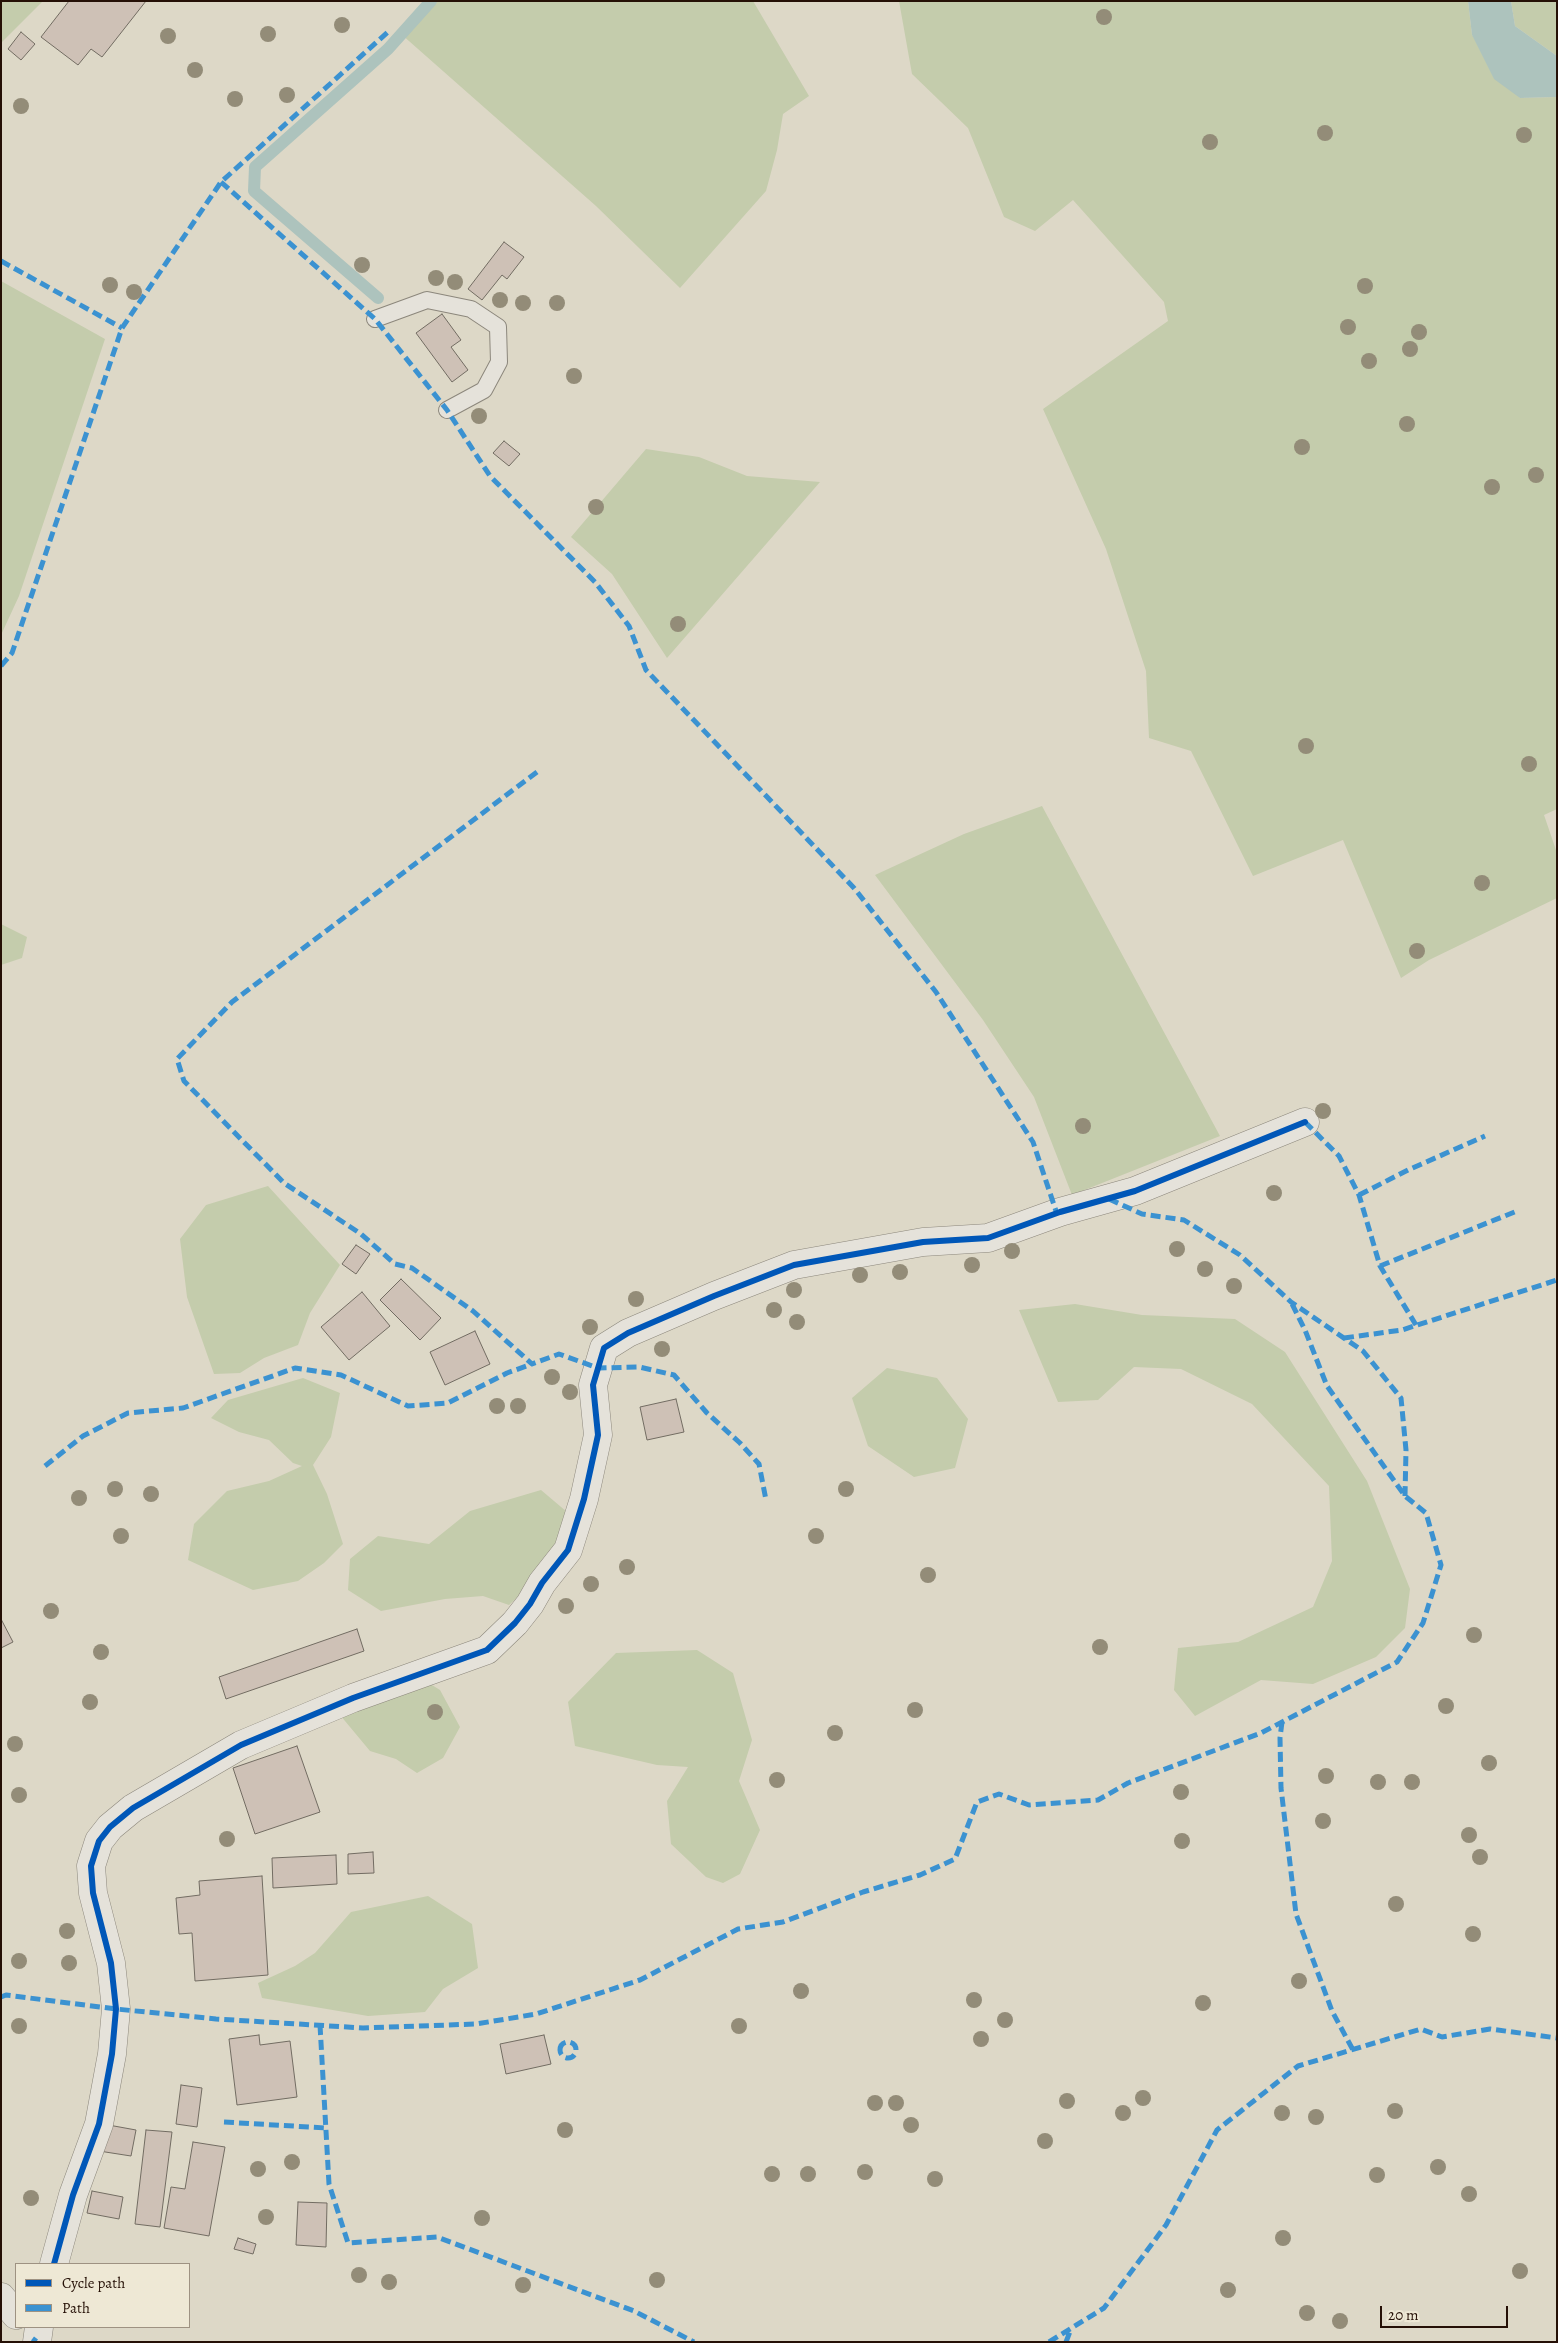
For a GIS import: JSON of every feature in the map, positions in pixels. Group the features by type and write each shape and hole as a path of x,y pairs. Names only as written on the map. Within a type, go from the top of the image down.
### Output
{"street":[{"path":"54,2263 73,2195 99,2124 112,2054 116,2009 112,1963 93,1893 91,1866 99,1841 110,1827 133,1808 241,1745 352,1698 487,1650 515,1623 530,1604 542,1583 568,1550 584,1499 598,1435 593,1385 604,1348 628,1333 714,1296 794,1265 924,1242 988,1238 1060,1212 1135,1192 1305,1122"},
{"path":"1,2297 15,2314"}],"lane":[{"path":"375,319 427,300 470,310 498,327 500,362 484,390 447,410"}],"green space":[{"path":"1,1 43,1 1,43"},
{"path":"432,1 753,1 809,96 783,114 777,150 766,191 680,288 596,206 401,34"},
{"path":"899,1 1468,1 1472,35 1520,98 1557,97 1557,809 1544,815 1557,853 1557,898 1429,960 1401,978 1343,840 1253,876 1191,751 1149,738 1146,671 1106,549 1043,409 1168,321 1164,302 1073,200 1035,231 1004,217 968,128 912,74"},
{"path":"1511,1 1557,1 1557,56 1515,26"},
{"path":"1,281 105,339 19,596 1,635"},
{"path":"646,449 699,457 747,476 820,482 667,658 612,574 571,537"},
{"path":"1042,806 1220,1136 1072,1195 1034,1097 983,1020 875,875 964,834"},
{"path":"1,924 27,937 22,958 1,965"},
{"path":"268,1186 340,1265 310,1313 298,1345 264,1358 240,1373 214,1374 187,1297 180,1239 206,1205"},
{"path":"1075,1304 1142,1315 1235,1319 1285,1352 1367,1481 1410,1589 1405,1628 1376,1657 1313,1684 1261,1680 1195,1716 1174,1690 1178,1648 1238,1642 1313,1607 1332,1561 1329,1486 1252,1404 1181,1369 1134,1367 1098,1400 1058,1402 1019,1310"},
{"path":"887,1368 937,1378 968,1419 955,1468 914,1477 868,1446 852,1398"},
{"path":"303,1378 340,1393 331,1437 313,1465 327,1494 343,1544 324,1563 298,1581 253,1590 188,1560 194,1524 227,1491 269,1481 302,1466 293,1463 269,1440 239,1432 211,1418 228,1400"},
{"path":"541,1490 567,1512 561,1547 541,1575 509,1605 483,1596 445,1599 381,1611 348,1590 350,1559 378,1536 429,1544 470,1511"},
{"path":"697,1650 733,1673 752,1740 739,1781 760,1830 740,1874 723,1883 706,1877 671,1844 667,1801 688,1767 657,1765 575,1746 568,1702 616,1653"},
{"path":"427,1682 440,1690 460,1727 443,1758 417,1773 396,1759 370,1751 340,1715"},
{"path":"428,1896 472,1924 478,1968 443,1989 425,2012 368,2016 262,1998 258,1983 295,1966 315,1953 351,1912"}],"water":[{"path":"1468,1 1511,1 1515,26 1557,56 1557,97 1520,98 1494,79 1472,35"}],"building":[{"path":"69,1 146,1 102,57 91,49 78,65 41,37"},
{"path":"21,32 35,44 21,60 8,49"},
{"path":"504,242 524,257 507,279 502,275 482,300 468,289"},
{"path":"442,314 461,340 451,347 468,370 452,382 416,333"},
{"path":"504,441 520,454 509,466 493,453"},
{"path":"356,1245 370,1254 356,1274 342,1264"},
{"path":"401,1279 441,1318 420,1340 380,1300"},
{"path":"362,1292 390,1326 349,1360 321,1327"},
{"path":"475,1331 490,1364 445,1385 430,1352"},
{"path":"676,1399 684,1432 647,1440 640,1407"},
{"path":"1,1619 13,1642 1,1648"},
{"path":"357,1629 364,1651 226,1699 219,1677"},
{"path":"297,1746 320,1812 255,1834 233,1768"},
{"path":"373,1852 374,1873 348,1874 348,1854"},
{"path":"336,1855 337,1884 273,1888 272,1858"},
{"path":"262,1876 268,1975 195,1981 192,1933 179,1934 176,1898 200,1895 199,1881"},
{"path":"259,2035 260,2045 290,2041 297,2097 237,2105 229,2039"},
{"path":"544,2035 551,2064 506,2074 500,2044"},
{"path":"181,2085 202,2088 197,2127 176,2124"},
{"path":"103,2124 136,2130 131,2156 99,2151"},
{"path":"146,2130 172,2132 160,2227 135,2224"},
{"path":"193,2142 225,2147 209,2236 164,2228 171,2187 185,2189"},
{"path":"92,2191 123,2197 119,2219 87,2213"},
{"path":"298,2202 327,2203 326,2247 296,2245"},
{"path":"238,2238 256,2244 253,2254 234,2249"}],"waterway":[{"path":"378,298 254,191 255,167 388,49 431,1"}],"marked path":[{"path":"1,666 12,653 122,328 221,182 389,31"},
{"path":"221,182 375,319 447,410 490,476 595,582 629,626 646,670 854,888 936,992 1033,1142 1057,1214"},
{"path":"1,261 122,328"},
{"path":"537,772 232,1002 177,1059 184,1081 284,1183 361,1234 395,1264 412,1268 473,1311 532,1364 559,1354 598,1368 639,1367 674,1375 707,1413 740,1443 759,1464 766,1500"},
{"path":"1305,1122 1339,1156 1359,1195 1380,1266 1416,1325"},
{"path":"1359,1195 1408,1170 1485,1136"},
{"path":"1109,1199 1142,1214 1184,1220 1240,1255 1291,1302 1363,1351 1401,1398 1406,1450 1405,1496"},
{"path":"1380,1266 1517,1211"},
{"path":"1344,1338 1402,1330 1557,1280"},
{"path":"1,1997 6,1995 216,2019 363,2028 476,2024 536,2014 640,1980 738,1929 783,1922 863,1892 920,1875 955,1859 977,1802 999,1794 1029,1805 1098,1800 1128,1783 1261,1733 1397,1662 1423,1623 1441,1565 1426,1513 1405,1496 1327,1386 1305,1330 1291,1302"},
{"path":"45,1466 83,1436 128,1413 183,1408 295,1368 341,1375 408,1406 448,1403 507,1373 532,1364"},
{"path":"1282,1722 1280,1738 1281,1788 1296,1914 1332,2011 1353,2050"},
{"path":"320,2025 329,2184 348,2243 437,2237 634,2311 694,2342"},
{"path":"1049,2342 1104,2308 1166,2225 1217,2130 1298,2066 1421,2029 1442,2037 1490,2029 1557,2038"},
{"path":"568,2042 576,2050 568,2058 560,2050 568,2042"},
{"path":"224,2122 326,2128"},
{"path":"1066,2342 1071,2329"},
{"path":"33,2342 36,2338"}],"cycle path":[{"path":"54,2263 73,2195 99,2124 112,2054 116,2009 111,1963 93,1893 91,1866 99,1841 110,1827 133,1808 241,1745 353,1698 487,1650 515,1623 530,1604 542,1583 568,1550 584,1499 598,1435 593,1385 604,1348 628,1333 714,1296 794,1265 923,1242 988,1238 1060,1212 1135,1191 1305,1122"}]}
